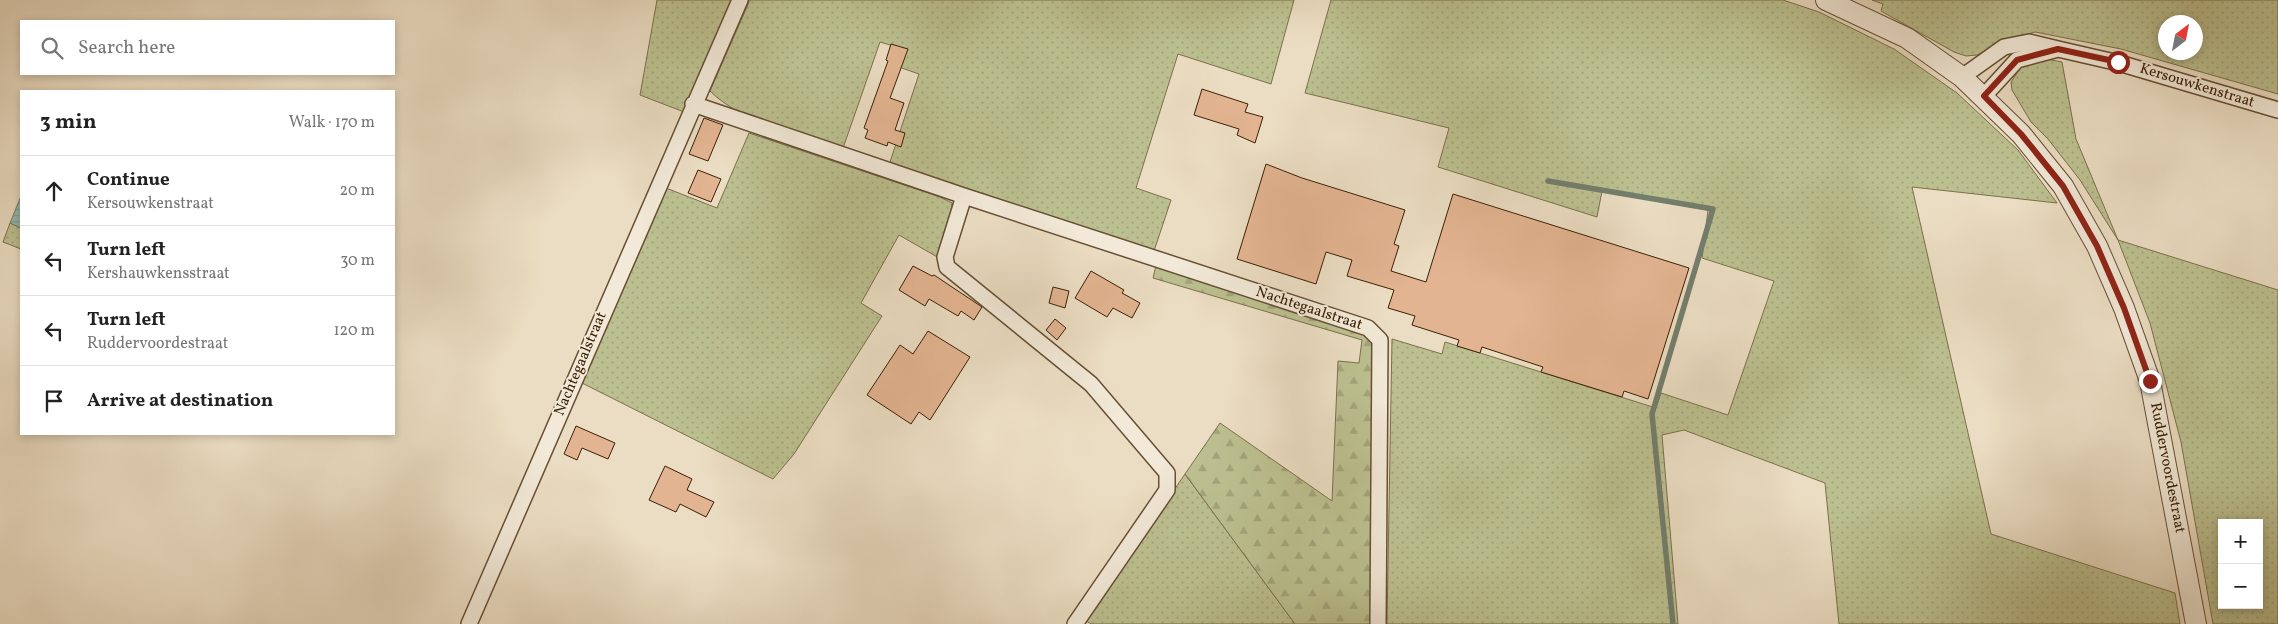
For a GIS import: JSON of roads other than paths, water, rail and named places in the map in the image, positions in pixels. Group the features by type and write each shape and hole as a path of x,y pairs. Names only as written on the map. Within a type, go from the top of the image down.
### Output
{"street":[{"name":"Nachtegaalstraat","path":"469,624 740,0"},
{"name":"Ruddervoordestraat","path":"1826,0 1908,38 1962,77 1984,96 2021,134 2063,186 2097,246 2124,308 2150,381 2196,624"},
{"name":"Kersouwkenstraat","path":"1962,77 2004,47 2028,42 2118,62 2278,110"},
{"path":"1984,96 2017,60 2058,49"},
{"name":"Nachtegaalstraat","path":"694,104 964,196 1368,328 1380,340 1378,624"},
{"path":"964,196 945,257 947,267 1091,384 1167,473 1167,490 1075,624"}],"water":[{"path":"20,198 20,228 10,223"}],"waterway":[{"path":"1548,181 1713,209 1652,414 1673,624"}]}
